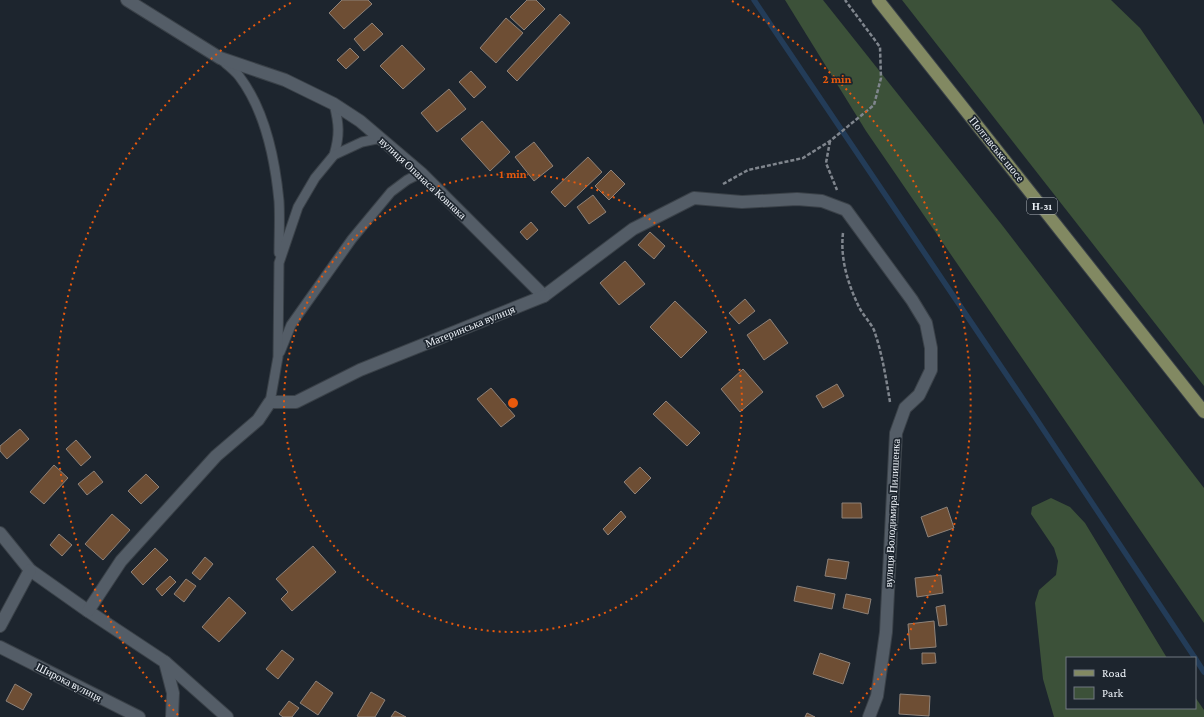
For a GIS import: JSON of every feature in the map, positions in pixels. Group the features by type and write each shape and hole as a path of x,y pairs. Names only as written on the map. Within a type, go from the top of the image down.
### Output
{"main road":[{"name":"Полтавське шосе","path":"878,0 1204,412"}],"street":[{"name":"вулиця Опанаса Ковпака","path":"127,0 220,58 285,80 334,104 381,138 421,173 544,296"},
{"path":"544,296 632,229 694,198 742,202 797,199 822,201 846,210"},
{"name":"вулиця Володимира Пилишенка","path":"846,210 912,300 926,323 931,348 930,370 919,395 905,408 896,434 886,632 877,696 869,717"},
{"name":"Материнська вулиця","path":"270,402 296,402 360,370 544,296"},
{"path":"88,611 121,561 216,456 258,420 270,402"},
{"path":"0,532 30,570 88,611 165,662 227,717"},
{"path":"0,626 30,570"},
{"name":"Широка вулиця","path":"0,647 139,717"},
{"path":"165,662 173,693 172,717"}],"lane":[{"path":"220,58 238,76 245,86 263,124 273,164 279,202 278,357 270,402"},
{"path":"279,263 298,207 315,178 334,155 339,139 339,123 334,104"},
{"path":"334,155 362,142 381,138"},
{"path":"278,357 291,325 352,239 391,192 407,180 421,173"}],"path":[{"path":"721,185 748,170 803,158 830,141 854,123 874,105 881,78 880,47 845,0"},
{"path":"830,141 826,163 846,210 842,244 845,274 859,308 873,329 883,365 890,403"}],"green space":[{"path":"785,0 823,0 1002,225 1204,488 1204,623 866,131"},
{"path":"902,0 1111,0 1140,28 1201,117 1204,125 1204,386"},
{"path":"1051,498 1070,507 1085,523 1166,657 1066,657 1066,709 1196,709 1196,698 1204,710 1204,717 1054,717 1043,679 1035,603 1039,590 1056,575 1058,561 1054,548 1031,514 1032,507"}],"building":[{"path":"342,0 368,0 372,4 344,29 329,13"},
{"path":"527,0 536,0 545,9 524,30 510,17"},
{"path":"560,14 570,23 517,81 507,71"},
{"path":"506,18 523,33 496,63 480,48"},
{"path":"372,23 383,34 364,51 354,39"},
{"path":"402,45 425,69 403,89 380,66"},
{"path":"350,48 359,57 346,69 337,60"},
{"path":"471,71 486,87 474,98 459,82"},
{"path":"449,89 466,109 437,132 421,113"},
{"path":"482,121 510,152 490,171 461,139"},
{"path":"534,142 553,166 534,181 515,157"},
{"path":"588,157 602,172 565,207 551,192"},
{"path":"611,170 625,184 609,200 595,186"},
{"path":"593,195 606,212 589,224 577,207"},
{"path":"531,222 538,230 527,240 520,232"},
{"path":"650,232 665,246 654,259 638,245"},
{"path":"625,261 645,284 619,305 600,283"},
{"path":"745,299 755,311 739,324 729,313"},
{"path":"675,301 707,332 681,358 650,327"},
{"path":"770,319 788,343 764,360 747,335"},
{"path":"743,369 763,392 740,412 721,389"},
{"path":"837,384 844,396 823,408 816,396"},
{"path":"491,388 515,416 501,427 477,399"},
{"path":"666,401 700,433 687,446 653,414"},
{"path":"20,429 29,439 7,459 0,451 0,446"},
{"path":"76,440 91,457 81,466 66,449"},
{"path":"54,465 68,478 44,504 30,492"},
{"path":"640,467 651,478 635,494 624,482"},
{"path":"94,471 103,482 87,495 78,484"},
{"path":"146,474 159,487 141,504 128,491"},
{"path":"842,503 861,503 862,518 842,518"},
{"path":"947,507 954,528 928,537 921,517"},
{"path":"621,511 626,517 608,535 603,529"},
{"path":"112,514 130,530 103,560 85,544"},
{"path":"59,534 72,545 62,556 50,545"},
{"path":"313,546 336,572 292,611 281,599 288,592 276,579"},
{"path":"155,548 168,560 143,585 131,572"},
{"path":"205,557 213,564 200,580 192,573"},
{"path":"828,559 849,562 846,579 825,576"},
{"path":"941,575 943,593 917,597 915,578"},
{"path":"170,576 176,582 162,596 156,589"},
{"path":"186,579 196,586 184,602 174,594"},
{"path":"797,586 835,594 832,609 794,601"},
{"path":"846,594 871,599 868,614 843,608"},
{"path":"229,597 246,613 219,642 202,627"},
{"path":"945,605 947,625 939,626 936,607"},
{"path":"934,621 936,647 910,649 908,624"},
{"path":"282,650 294,659 278,679 266,669"},
{"path":"820,653 850,663 843,684 813,674"},
{"path":"922,653 935,653 936,663 922,664"},
{"path":"316,681 333,693 318,715 300,703"},
{"path":"15,684 32,694 23,710 6,701"},
{"path":"371,692 385,700 375,717 357,716"},
{"path":"900,694 930,696 929,716 899,714"},
{"path":"289,701 299,708 292,717 283,717 279,714"},
{"path":"395,711 406,717 391,717"},
{"path":"807,713 815,717 805,717"}],"waterway":[{"path":"754,0 1033,414 1194,657"},
{"path":"1196,660 1204,672"}]}
